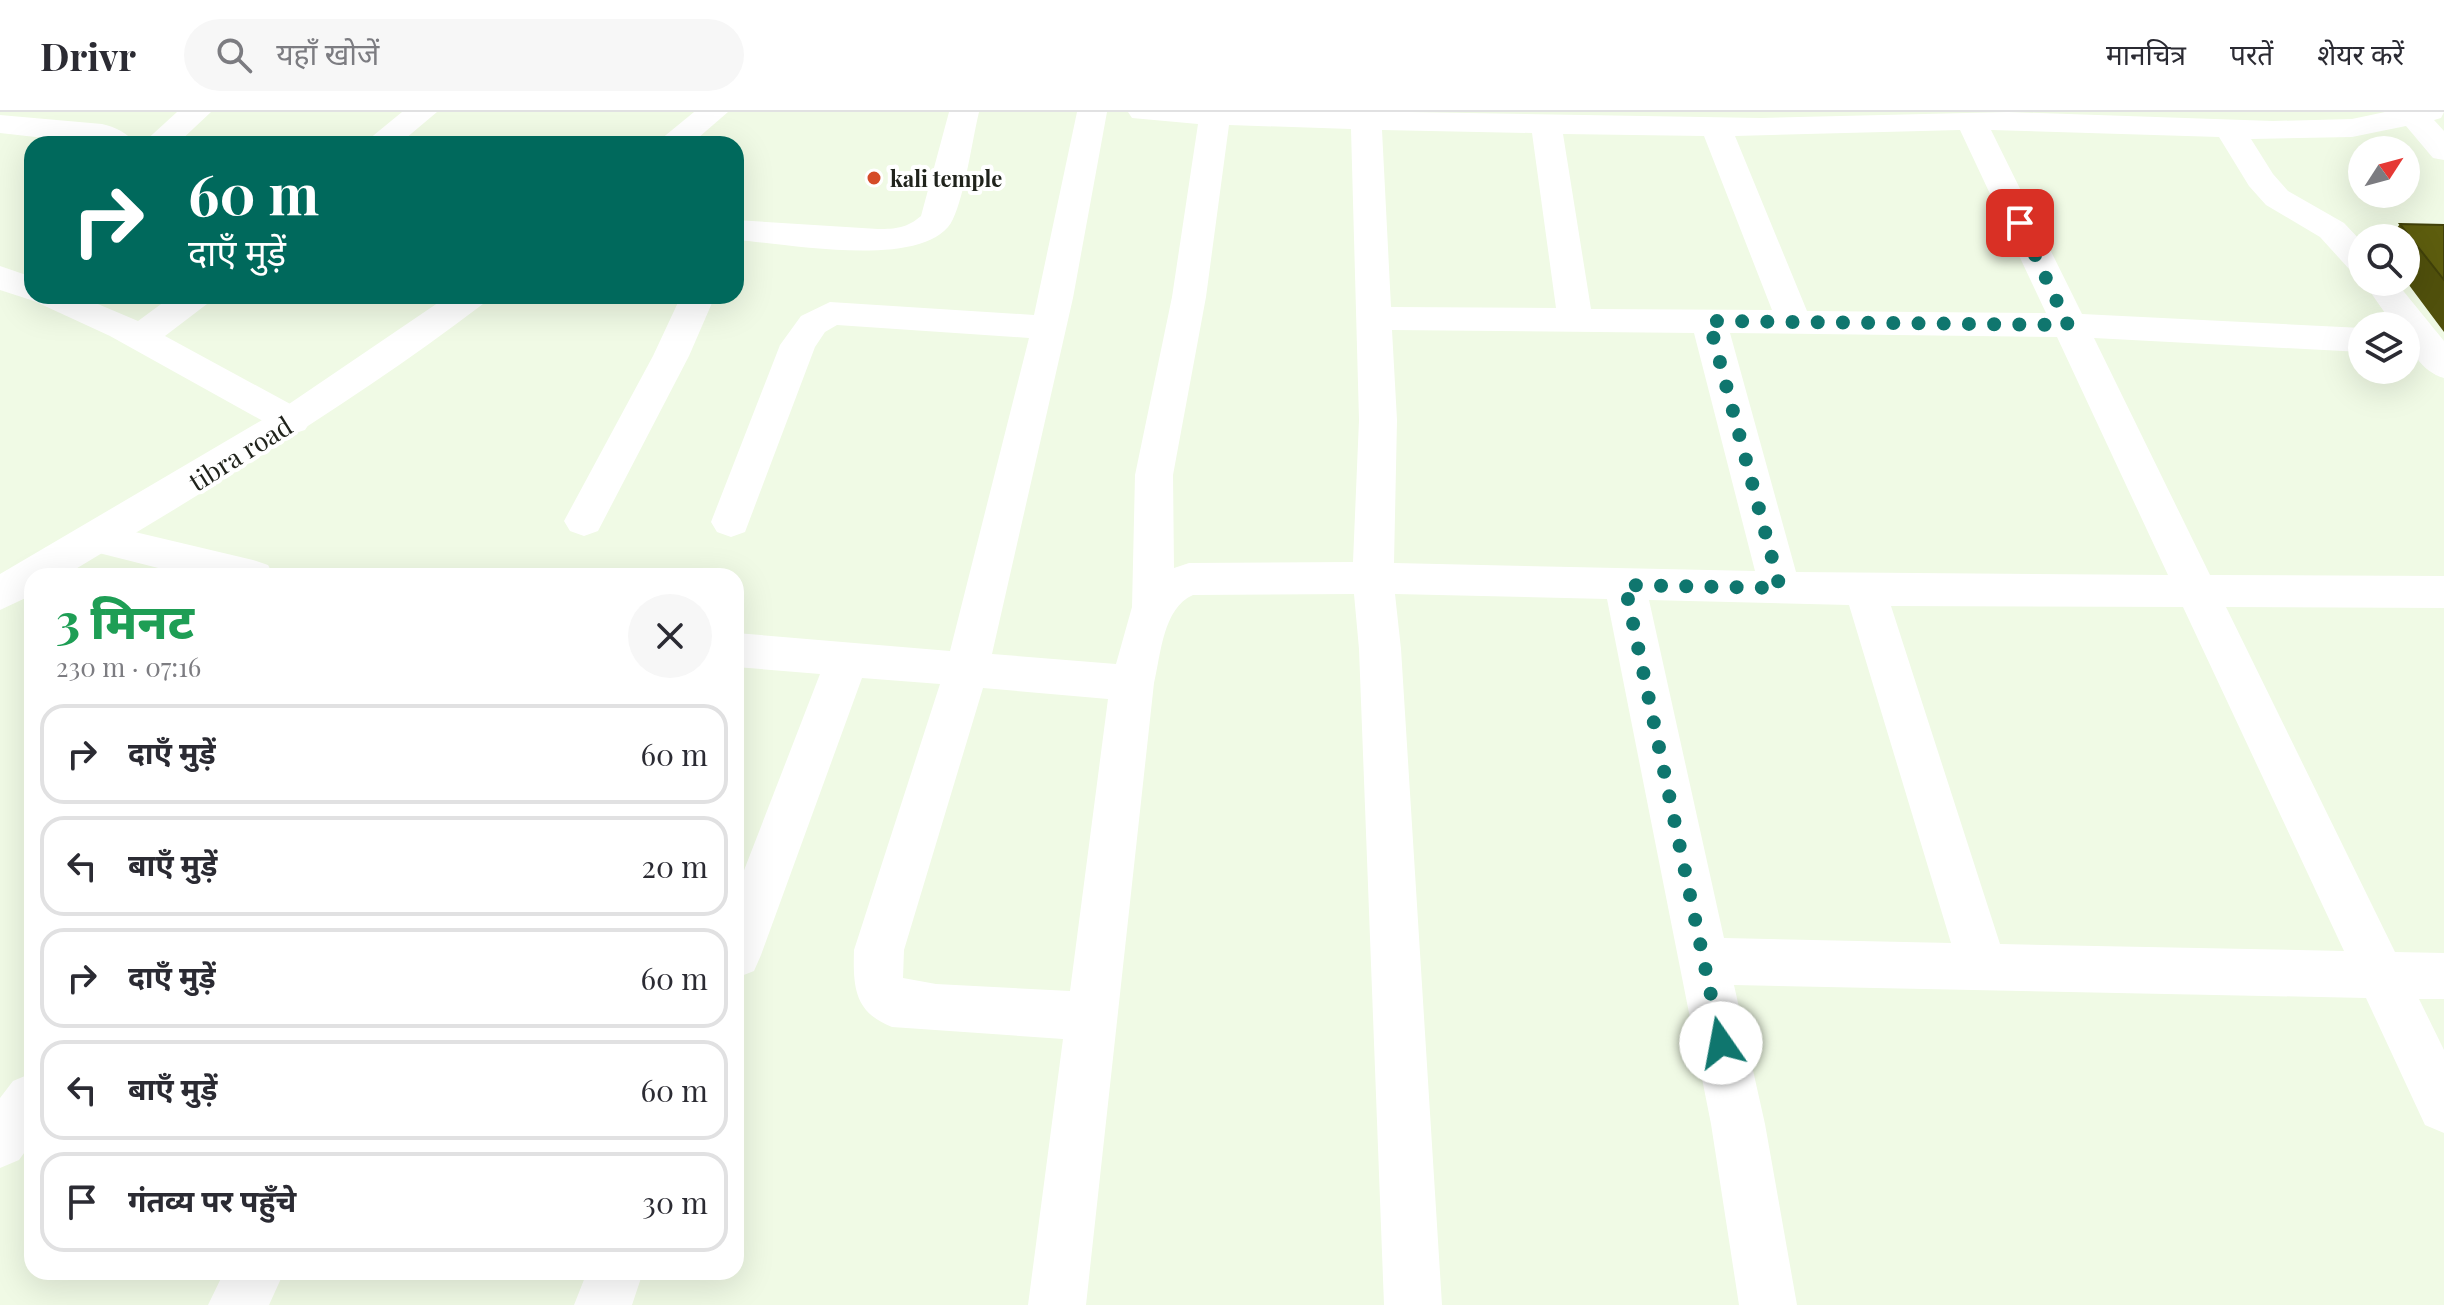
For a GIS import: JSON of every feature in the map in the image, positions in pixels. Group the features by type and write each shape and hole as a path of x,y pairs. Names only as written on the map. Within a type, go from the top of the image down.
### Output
{"street":[{"path":"168,136 196,112"},
{"path":"390,136 422,112"},
{"path":"744,231 869,239 910,238 929,228 937,219 964,112"},
{"path":"1092,112 1049,328 967,669 879,950 878,985 892,1003 1092,1016"},
{"path":"1143,112 1546,125 1716,127 1971,120 2229,129 2352,128 2422,114 2444,151"},
{"path":"683,136 707,113"},
{"path":"1057,1305 1132,683 1153,607 1154,475 1189,297 1215,115"},
{"path":"1971,120 2444,1107"},
{"path":"0,124 83,121 107,136"},
{"path":"1366,121 1378,420 1373,578 1380,649 1413,1305"},
{"path":"1546,125 1575,320"},
{"path":"1716,127 1794,322"},
{"path":"2229,129 2260,179 2277,198 2332,230 2348,247"},
{"path":"0,277 24,287"},
{"path":"2388,296 2425,350"},
{"path":"66,304 140,337 292,421"},
{"path":"140,337 184,304"},
{"name":"tibra road","path":"45,568 292,421 421,335 461,304"},
{"path":"584,521 671,356 694,304"},
{"path":"731,522 798,345 813,324 830,313 1049,328"},
{"path":"1374,318 2068,325 2348,339"},
{"path":"1709,321 1780,588"},
{"path":"97,538 220,568"},
{"path":"1153,607 1166,589 1189,579 1373,578 1865,589 2444,592"},
{"name":"tibra road","path":"0,594 24,580"},
{"path":"1625,585 1738,1124 1768,1305"},
{"path":"1865,589 1983,967"},
{"path":"744,651 1132,683"},
{"path":"744,934 847,659"},
{"path":"1704,961 2444,976"},
{"path":"0,1141 24,1110"},
{"path":"237,1305 251,1280"},
{"path":"603,1305 612,1280"}],"building":[{"path":"2420,224 2444,225 2444,280 2420,249"}],"place":[{"name":"kali temple","path":"874,178"}],"route":[{"path":"1721,1043 1625,585 1780,588 1709,321 2068,325 2020,223"}]}
